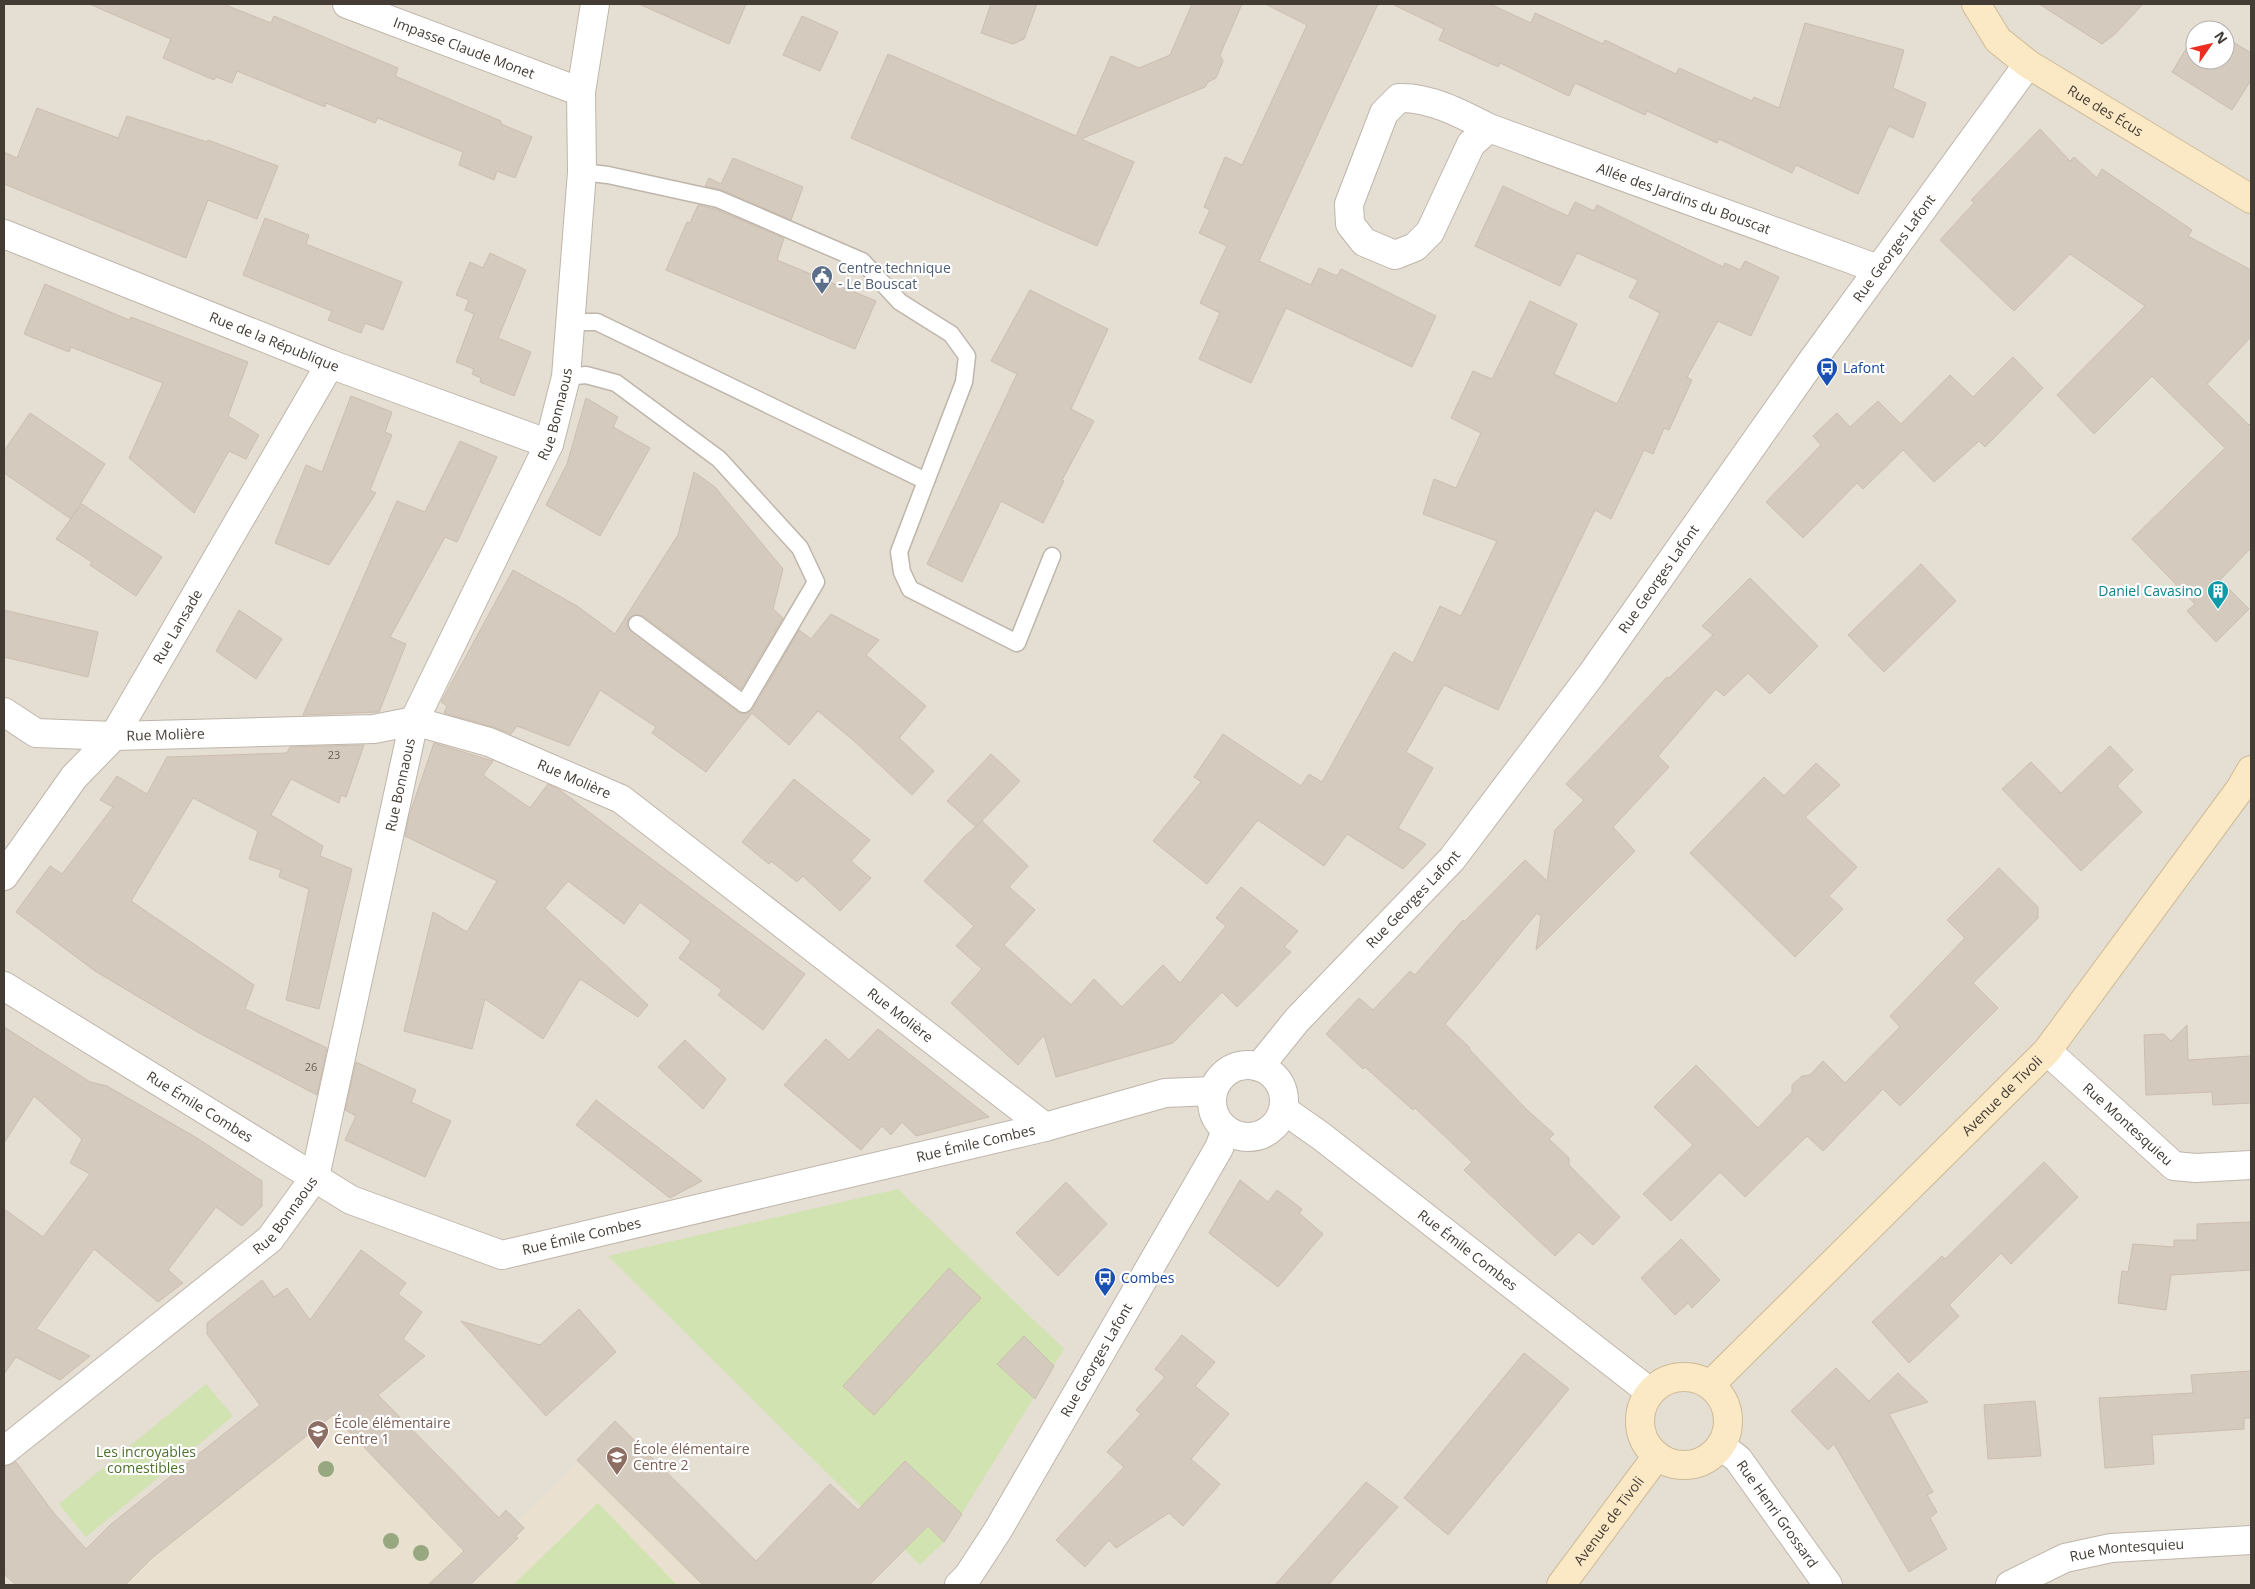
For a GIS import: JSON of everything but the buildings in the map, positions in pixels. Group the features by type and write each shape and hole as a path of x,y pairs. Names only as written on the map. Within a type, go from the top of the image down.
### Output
{"street":[{"name":"Impasse Claude Monet","path":"347,4 581,92"},
{"name":"Rue Bonnaous","path":"4,1451 270,1239 315,1177 414,721 549,444 566,377 582,172 581,92 595,4"},
{"name":"Rue des Écus","path":"1976,4 1998,40 2028,64 2251,199"},
{"name":"Rue Georges Lafont","path":"1259,1066 1297,1020 1452,859 1591,675 1878,269 2028,64"},
{"name":"Allée des Jardins du Bouscat","path":"1489,128 1471,144 1430,232 1415,247 1395,255 1364,242 1350,224 1349,204 1384,113 1400,98 1416,98 1468,116 1489,128 1878,269"},
{"name":"Rue de la République","path":"4,234 330,364 549,444"},
{"name":"Rue Lansade","path":"4,876 74,777 114,736 330,364"},
{"name":"Rue Molière","path":"4,712 36,733 114,736 374,729 414,721 489,742 621,799 1045,1127"},
{"name":"Avenue de Tivoli","path":"1710,1384 2047,1051 2240,789 2251,770"},
{"name":"Rue Émile Combes","path":"4,986 351,1200 502,1254 1045,1127 1165,1093 1213,1091"},
{"name":"Rue Montesquieu","path":"2047,1051 2174,1166 2196,1168 2251,1165"},
{"path":"1242,1065 1259,1066 1269,1071 1277,1079 1285,1099 1284,1110 1275,1126 1260,1136 1248,1138 1236,1136 1226,1130 1213,1112 1213,1091 1218,1080 1226,1072 1242,1065"},
{"name":"Rue Émile Combes","path":"1284,1110 1322,1136 1650,1392"},
{"name":"Rue Georges Lafont","path":"959,1585 968,1576 998,1530 1219,1148 1226,1130"},
{"path":"1686,1376 1699,1378 1710,1384 1720,1395 1726,1407 1727,1434 1721,1446 1710,1457 1698,1463 1684,1465 1670,1463 1657,1456 1648,1445 1642,1433 1640,1419 1642,1405 1650,1392 1672,1378 1686,1376"},
{"name":"Rue Henri Grossard","path":"1721,1446 1738,1459 1828,1585"},
{"name":"Avenue de Tivoli","path":"1561,1585 1657,1456"},
{"name":"Rue Montesquieu","path":"2010,1585 2064,1558 2111,1548 2251,1540"}],"lane":[{"path":"582,172 608,175 718,199 853,257 862,261 900,302 951,334 966,356 964,382 899,552 902,572 910,589 1017,643 1052,556"},
{"path":"570,322 597,322 926,481"},
{"path":"566,377 586,375 616,382 719,459 800,548 816,582 744,704 637,624"}],"shaded area":[{"path":"4,4 2251,4 2251,1585 4,1585"},
{"name":"École élémentaire Centre 1","path":"319,1358 358,1412 378,1395 510,1529 618,1424 780,1585 50,1585 111,1525"}],"green space":[{"path":"898,1189 1064,1349 944,1542 920,1565 608,1256"},
{"name":"Les incroyables comestibles","path":"206,1384 233,1416 86,1537 59,1504"},
{"path":"598,1503 677,1585 513,1585"}],"place":[{"name":"Centre technique - Le Bouscat","path":"822,295"},
{"name":"Lafont","path":"1827,387"},
{"name":"Daniel Cavasino","path":"2218,610"},
{"name":"Combes","path":"1105,1297"},
{"name":"École élémentaire Centre 1","path":"318,1450"},
{"name":"École élémentaire Centre 2","path":"617,1476"}]}
